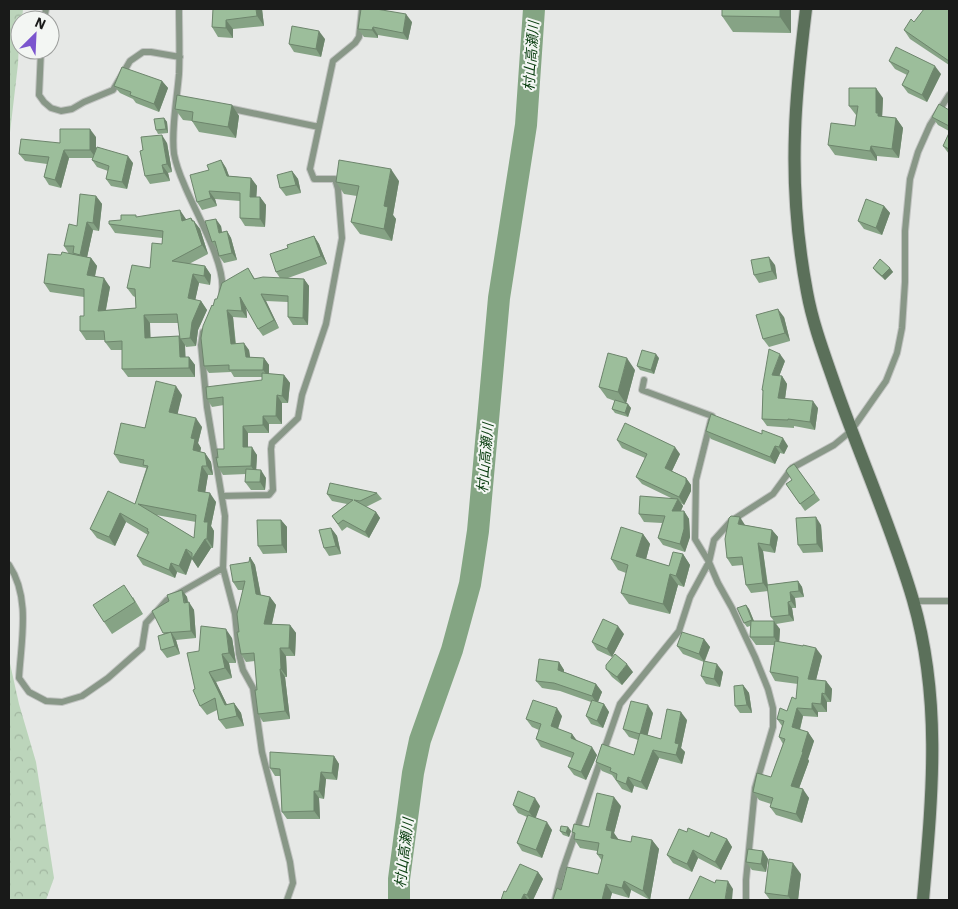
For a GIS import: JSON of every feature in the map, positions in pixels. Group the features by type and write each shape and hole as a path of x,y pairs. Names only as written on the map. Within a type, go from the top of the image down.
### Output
{"street":[{"path":"806,9 795,131 794,174 802,264 814,328 897,552 913,601 928,673 934,734 924,900"}],"lane":[{"path":"179,9 180,57 174,154 184,184 204,225 220,270 222,289 220,295"},
{"path":"222,496 269,495 273,490 272,443 298,418 302,395 326,324 342,238 338,190 334,179 314,179 310,169 333,60 355,43 359,37 362,9"},
{"path":"41,60 39,95 51,108 61,111 72,109 113,90 130,62 143,52 180,57"},
{"path":"555,900 562,872 620,704 679,631 690,597 710,562 714,540 731,521 773,494 792,468 834,446 851,431 886,381 897,353 902,328 905,282 905,231 910,179 918,152 930,125 949,95"},
{"path":"177,98 187,100"},
{"path":"225,108 319,127"},
{"path":"206,326 201,345 208,407 226,516 223,568 235,614 239,654 243,670 253,688 262,752 290,862 293,883 286,900"},
{"path":"644,380 642,390 712,416 696,480 695,539 710,562 718,583 756,658 773,708 773,727 755,788 746,880 746,900"},
{"path":"9,565 21,590 23,612 19,678 30,692 46,701 62,702 82,696 108,678 142,648 146,623 167,600 223,568"},
{"path":"913,601 949,601"}],"green space":[{"path":"9,9 23,9 10,10 10,60 18,60 9,141"},
{"path":"9,659 19,704 36,762 54,878 46,900 9,900"}],"building":[{"path":"213,9 256,9 257,16 226,20 226,28 212,27"},
{"path":"361,9 376,9 406,14 403,33 373,27 372,30 358,29"},
{"path":"722,9 780,9 780,17 722,16"},
{"path":"924,9 949,9 949,61 904,30 911,19 914,22"},
{"path":"292,26 319,31 316,49 289,44"},
{"path":"896,47 935,66 922,95 902,85 909,71 889,61"},
{"path":"122,67 162,81 154,104 130,95 131,92 114,86"},
{"path":"849,88 876,88 876,113 878,113 878,116 896,118 892,149 871,146 870,151 828,145 831,123 855,126 858,106 849,106"},
{"path":"177,95 232,105 228,127 192,121 193,112 175,109"},
{"path":"939,104 949,110 949,126 932,117"},
{"path":"164,118 166,129 156,130 154,119"},
{"path":"60,129 90,129 90,150 64,150 55,180 44,177 49,157 19,154 21,139 60,143"},
{"path":"949,133 949,149 943,146"},
{"path":"162,135 167,164 162,165 164,173 145,176 140,151 143,150 141,137"},
{"path":"97,147 128,156 122,182 106,179 109,166 92,160"},
{"path":"221,160 227,176 251,178 250,197 260,197 260,219 240,218 240,193 209,191 211,198 197,202 190,175 209,170 207,165"},
{"path":"339,160 391,169 384,206 388,207 384,229 351,222 359,186 336,182"},
{"path":"292,171 296,185 280,188 277,175"},
{"path":"80,194 96,196 93,223 87,222 80,255 73,253 74,246 64,246 69,224 77,226"},
{"path":"866,199 884,206 876,228 858,221"},
{"path":"180,210 182,221 191,218 194,221 202,245 172,261 205,266 204,276 193,274 188,298 201,301 192,322 190,338 180,339 177,314 144,315 145,338 179,336 180,357 189,357 189,368 122,369 122,341 105,342 104,331 80,331 80,316 84,316 84,289 44,283 48,254 61,255 62,252 91,258 87,275 104,278 98,311 136,308 135,289 127,288 132,265 150,268 152,243 162,244 163,231 109,224 109,221 121,220 121,215 136,215 136,217"},
{"path":"216,219 219,233 227,231 232,253 219,256 215,241 212,242 205,221"},
{"path":"314,236 321,256 276,272 270,254 288,248 287,245"},
{"path":"769,257 772,271 754,275 751,260"},
{"path":"880,259 890,268 882,276 873,268"},
{"path":"248,268 254,279 263,277 304,279 303,318 288,317 288,296 261,294 274,320 258,329 240,297 242,311 227,310 231,344 244,343 246,357 264,358 263,370 229,370 229,365 204,366 201,338 203,326 212,305 215,299 217,299 222,283"},
{"path":"778,309 785,333 763,339 756,315"},
{"path":"769,349 780,354 772,375 782,376 778,398 813,401 810,422 788,419 762,419 762,390"},
{"path":"642,350 656,354 651,370 637,366"},
{"path":"608,353 627,358 618,392 599,387"},
{"path":"262,373 284,375 282,396 277,395 276,416 263,416 263,425 243,426 243,447 252,447 251,466 218,467 217,449 224,449 223,397 207,399 206,387 262,380"},
{"path":"156,381 176,386 169,412 196,418 191,438 195,439 193,450 205,453 207,466 202,466 198,491 210,493 204,522 208,522 207,539 205,539 192,559 192,553 186,549 179,566 171,563 169,570 137,556 149,532 147,531 148,529 120,513 109,537 90,529 108,491 135,504 148,466 143,465 144,460 114,454 121,423 145,428","holes":["138,504 196,515 194,538"]},
{"path":"615,400 628,404 625,413 612,409"},
{"path":"711,414 762,434 762,430 783,438 779,447 775,446 770,457 706,431"},
{"path":"625,423 675,447 665,468 686,478 686,483 679,497 636,477 647,454 617,440"},
{"path":"794,464 815,493 800,504 786,484 792,480 786,471"},
{"path":"246,469 261,470 260,482 245,482"},
{"path":"330,483 377,493 360,501 354,500 376,512 365,532 343,520 338,524 332,516 353,500 327,494"},
{"path":"640,496 678,499 672,511 684,511 684,529 680,544 658,538 665,516 639,514"},
{"path":"731,516 740,517 738,524 772,530 770,545 758,543 763,583 746,585 742,557 727,558 725,539"},
{"path":"816,517 817,544 798,545 796,518"},
{"path":"257,520 281,520 282,545 258,546"},
{"path":"621,527 643,534 636,556 669,566 673,552 683,554 676,576 670,574 663,604 621,593 628,565 611,559"},
{"path":"331,528 336,546 324,548 319,530"},
{"path":"250,557 256,594 270,597 264,624 290,625 289,648 280,648 280,669 285,711 258,714 254,653 241,654 237,632 239,632 237,614 245,581 233,582 230,565 249,562"},
{"path":"798,581 799,591 790,592 791,601 788,602 789,615 771,617 767,585"},
{"path":"124,585 135,602 104,622 93,605"},
{"path":"182,590 184,603 189,602 191,631 163,633 152,611 169,601 167,595"},
{"path":"746,605 752,620 744,623 737,608"},
{"path":"603,619 618,626 607,649 592,642"},
{"path":"751,621 774,621 774,637 750,637"},
{"path":"201,626 226,629 229,653 222,654 225,668 209,672 225,705 234,703 237,716 219,720 215,698 200,706 193,690 195,689 187,653 199,651"},
{"path":"171,632 175,646 161,650 158,636"},
{"path":"682,632 704,639 699,654 677,646"},
{"path":"775,641 816,648 808,679 826,681 825,694 822,693 821,704 812,703 812,709 797,708 792,727 808,732 791,786 803,789 796,814 770,807 773,798 753,792 757,773 771,777 785,739 779,737 784,721 777,719 780,708 787,711 792,697 796,699 798,677 770,672"},
{"path":"615,654 627,664 617,677 606,669 606,665"},
{"path":"539,659 559,662 558,670 596,684 592,696 554,683 536,681"},
{"path":"704,661 717,664 714,679 701,676"},
{"path":"743,685 747,705 735,706 734,686"},
{"path":"533,700 557,708 551,726 572,734 571,738 592,747 581,772 568,767 574,753 536,739 541,724 526,719"},
{"path":"592,700 604,704 597,721 586,716"},
{"path":"631,701 648,705 640,734 623,729"},
{"path":"667,709 681,712 675,743 679,744 676,755 653,750 641,782 628,777 626,784 616,780 617,774 610,771 611,768 596,762 602,744 634,755 640,733 661,739"},
{"path":"270,752 334,756 332,773 321,772 319,791 314,791 314,811 282,812 280,769 270,768"},
{"path":"518,791 535,798 529,812 513,805"},
{"path":"597,793 614,797 606,830 612,831 611,838 631,842 632,836 652,840 643,891 624,881 622,888 606,884 602,900 553,900 557,888 561,890 567,867 598,874 603,855 597,854 599,843 574,839 575,833 572,832 574,824 589,827"},
{"path":"528,815 547,822 536,850 517,843"},
{"path":"561,826 568,827 566,833 560,831"},
{"path":"688,828 709,837 711,832 727,839 715,862 693,850 687,864 667,855 679,829 687,832"},
{"path":"748,849 763,851 761,864 746,862"},
{"path":"769,859 793,863 788,896 765,893"},
{"path":"520,864 538,872 527,895 524,894 521,900 501,900 504,891 506,892"},
{"path":"700,876 715,883 716,880 728,881 725,900 689,899"}],"waterway":[{"name":"村山高瀬川","path":"399,900 399,879 413,773 420,740 452,650 470,584 478,531 499,298 526,125 534,9"}]}
